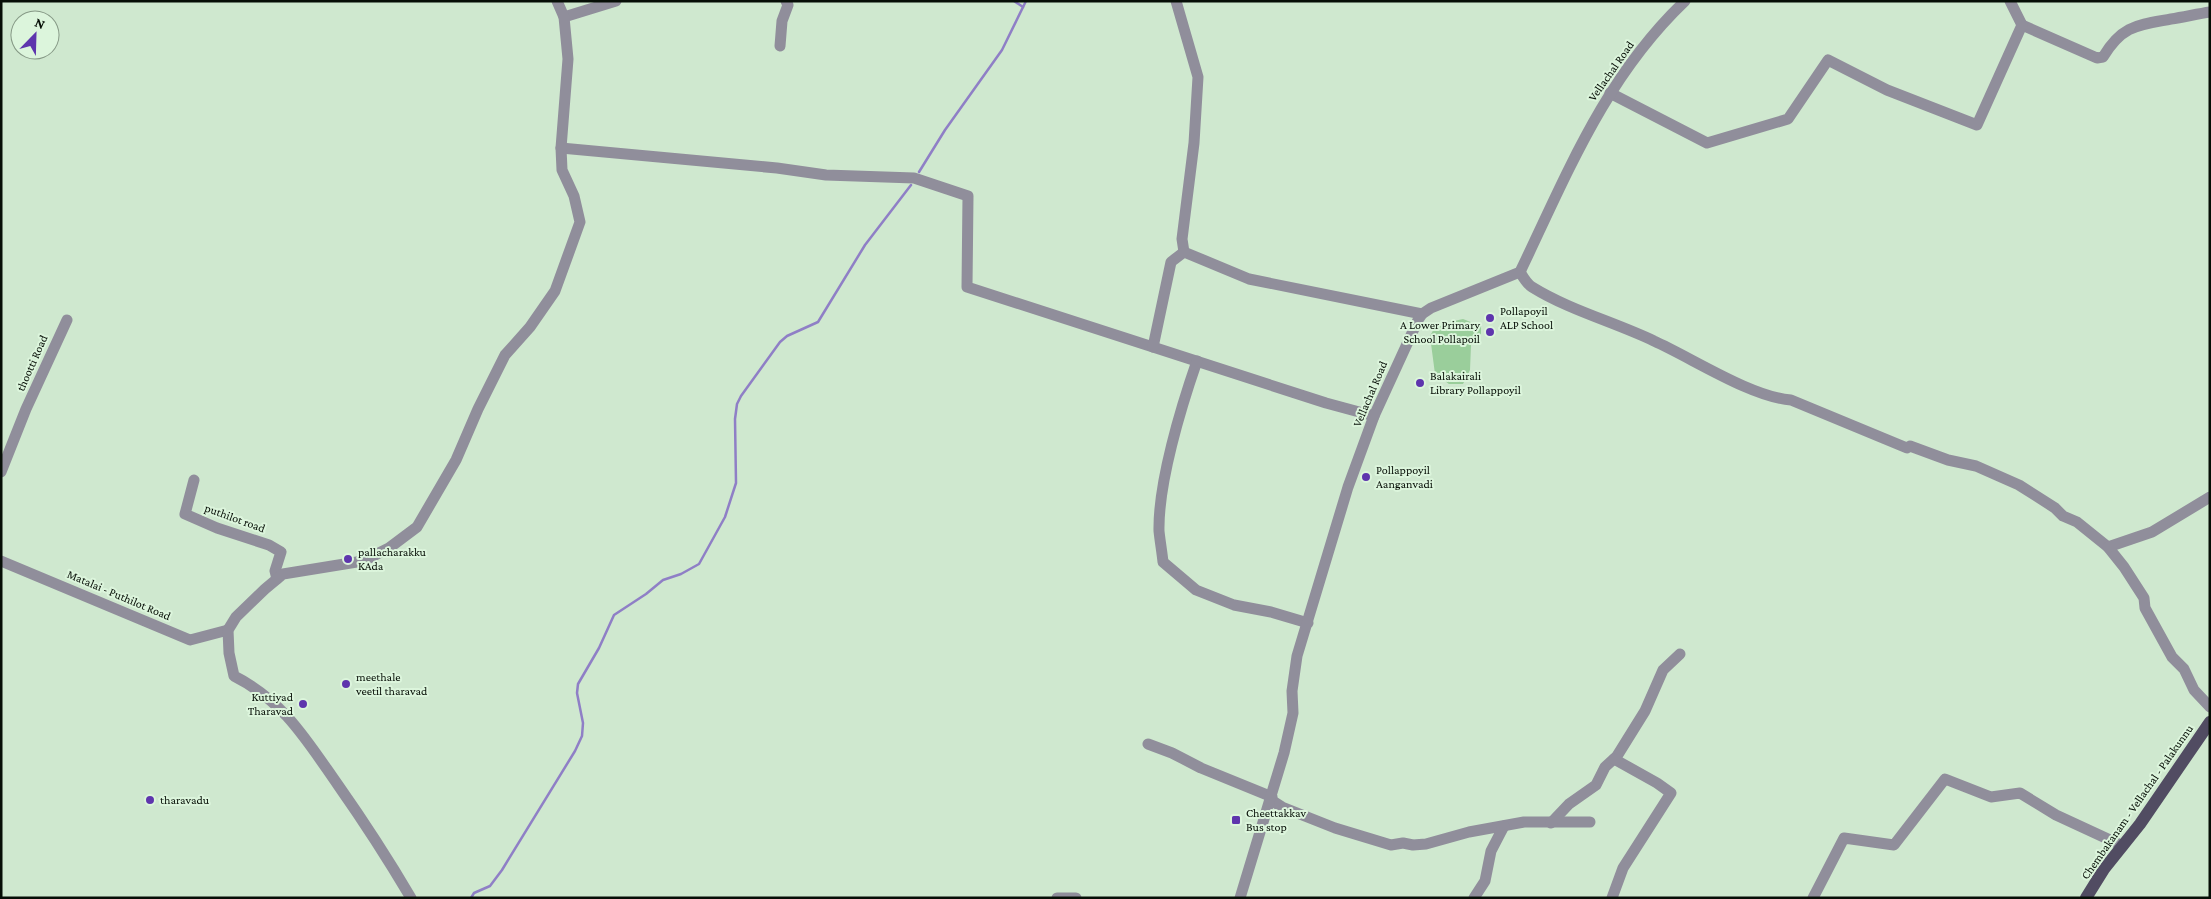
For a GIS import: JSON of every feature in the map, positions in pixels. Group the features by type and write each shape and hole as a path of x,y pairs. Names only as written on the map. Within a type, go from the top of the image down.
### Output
{"main road":[{"name":"Chembakanam - Vellachal - Palakunnu","path":"2086,898 2210,722"}],"street":[{"path":"411,898 380,845 297,726 256,688 234,676 229,653 228,630 236,617 282,574 363,561 389,548 417,527 456,460 478,409 505,355 530,327 555,291 580,222 574,196 562,170 560,148 568,59 564,17 557,1"},
{"path":"564,17 616,1"},
{"path":"780,46 782,21 788,5 786,1"},
{"path":"1176,1 1198,77 1194,143 1182,239 1184,252"},
{"name":"Vellachal Road","path":"1520,272 1572,158 1610,92 1663,22 1685,1"},
{"path":"2010,1 2022,25 2097,58 2103,57 2113,41 2140,24 2210,12"},
{"path":"1610,92 1707,143 1788,119 1828,60 1887,90 1977,126 2022,25"},
{"path":"560,148 777,168 826,175 914,178 968,196 966,287 1374,416"},
{"path":"1184,252 1249,279 1422,314 1431,308 1520,272 1530,286 1547,296 1655,341 1744,385 1781,399 1791,400 1900,445 1924,450 1948,460 1976,466 2000,476 2026,489 2063,516 2076,522 2108,547 2124,567 2144,598 2145,608 2172,657 2184,669 2194,690 2210,707"},
{"path":"1153,347 1171,262 1184,252"},
{"name":"Vellachal Road","path":"1240,898 1272,798 1293,713 1292,690 1297,656 1348,488 1374,416 1422,314"},
{"name":"thootti Road","path":"1,472 26,409 67,320"},
{"path":"1197,361 1188,387 1163,490 1159,530 1163,562 1196,590 1234,605 1271,612 1308,623"},
{"name":"puthilot road","path":"194,480 185,514 217,528 269,544 281,552 275,571 277,579"},
{"path":"2108,547 2152,532 2210,497"},
{"name":"Matalai - Puthilot Road","path":"1,561 190,640 228,630"},
{"path":"1551,823 1569,804 1596,785 1605,768 1614,759 1645,711 1664,670 1680,654"},
{"path":"1148,744 1272,798 1282,807 1335,828 1392,845 1403,843 1413,845 1426,844 1469,832 1524,822 1590,822"},
{"path":"1612,898 1624,868 1671,793 1614,759"},
{"path":"1813,898 1844,838 1894,845 1945,779 1991,797 2020,793 2056,815 2123,846"},
{"path":"1474,898 1485,881 1491,851 1504,826"},
{"path":"1057,898 1076,898"}],"green space":[{"path":"1463,319 1481,326 1481,334 1471,345 1470,370 1463,384 1449,384 1435,374 1430,336 1436,325"}],"waterway":[{"path":"1014,1 1023,7"},
{"path":"919,172 945,130 1002,50 1026,1"},
{"path":"471,898 474,893 490,886 502,870 575,751 582,736 583,723 577,693 578,684 599,648 614,615 646,594 663,580 681,574 699,564 725,517 736,483 735,419 737,404 741,396 780,342 787,336 818,322 865,245 911,185"}],"place":[{"name":"Pollapoyil ALP School","path":"1490,318"},
{"name":"A Lower Primary School Pollapoil","path":"1490,332"},
{"name":"Balakairali Library Pollappoyil","path":"1420,383"},
{"name":"Pollappoyil Aanganvadi","path":"1366,477"},
{"name":"pallacharakku KAda","path":"348,559"},
{"name":"meethale veetil tharavad","path":"346,684"},
{"name":"Kuttiyad Tharavad","path":"303,704"},
{"name":"tharavadu","path":"150,800"},
{"name":"Cheettakkav Bus stop","path":"1236,820"}]}
